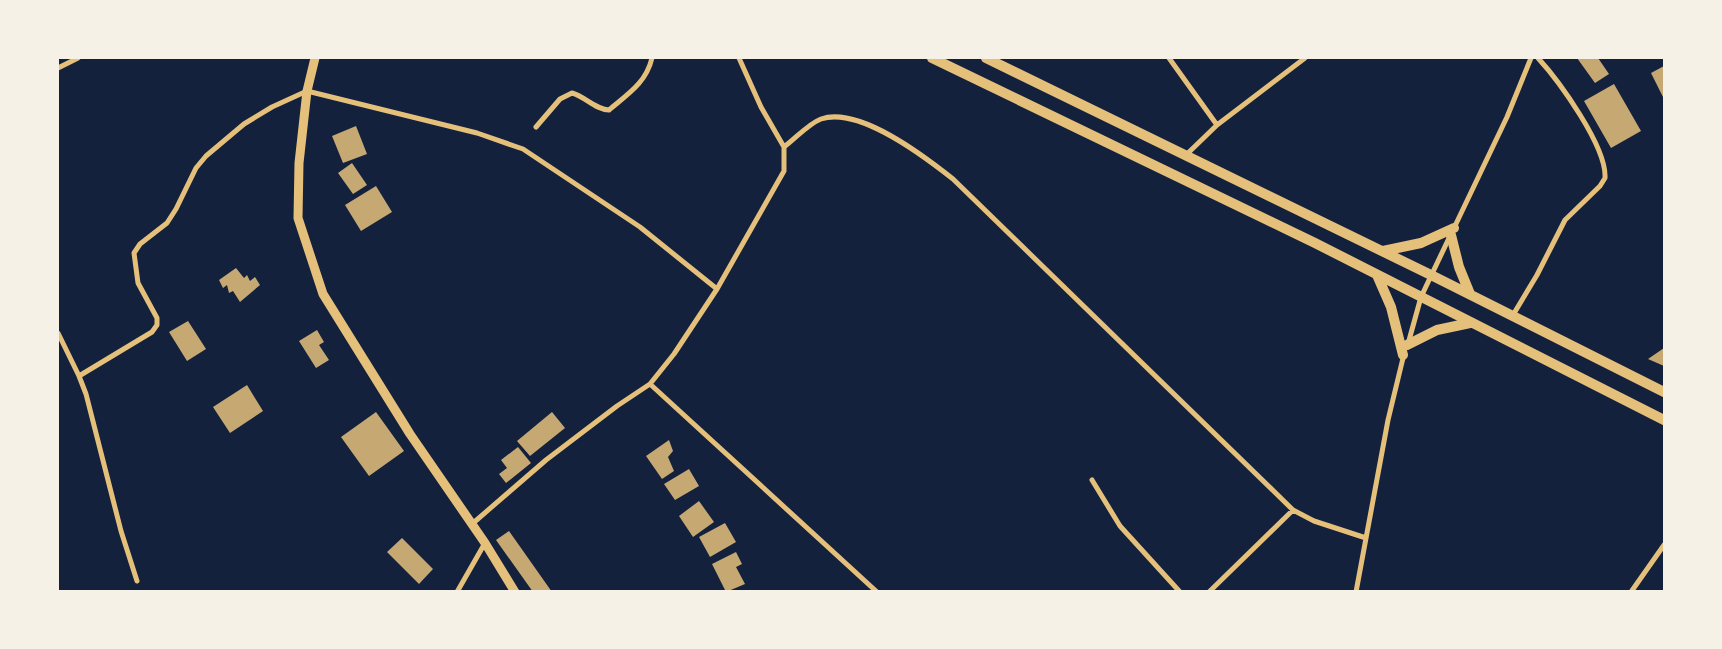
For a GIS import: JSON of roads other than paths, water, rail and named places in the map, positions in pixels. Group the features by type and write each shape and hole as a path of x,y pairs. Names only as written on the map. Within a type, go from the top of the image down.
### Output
{"main road":[{"path":"932,58 1377,275 1664,420"},
{"path":"986,58 1383,251 1664,392"},
{"path":"1383,251 1421,243 1452,231 1459,267 1470,294"},
{"path":"1377,275 1405,350 1437,330 1470,323"}],"street":[{"path":"58,68 78,58"},
{"path":"315,58 307,91 299,163 298,218 323,294 410,434 485,543 515,592"},
{"path":"536,127 560,99 572,93 583,96 599,109 609,110 640,85 652,58"},
{"path":"472,524 560,449 650,384 674,354 717,289 784,171 784,147 761,107 738,58"},
{"path":"1169,58 1217,125"},
{"path":"1186,155 1217,125 1305,58"},
{"path":"1356,592 1388,420 1405,350 1421,297 1507,117 1531,58"},
{"path":"1513,316 1538,275 1566,220 1600,186 1605,178 1601,157 1584,122 1556,78 1538,58"},
{"path":"79,376 152,332 157,325 157,318 138,283 134,252 140,244 166,223 176,209 196,168 244,124 272,107 307,91 477,133 523,149 640,227 717,289"},
{"path":"784,147 820,119 841,116 880,130 917,150 953,178 1293,510 1323,524 1366,538"},
{"path":"58,333 79,376 121,531 137,581"},
{"path":"650,384 877,592"},
{"path":"1092,480 1120,526 1180,592"},
{"path":"1209,592 1293,510"},
{"path":"458,592 485,543"},
{"path":"1631,592 1664,545"}]}
